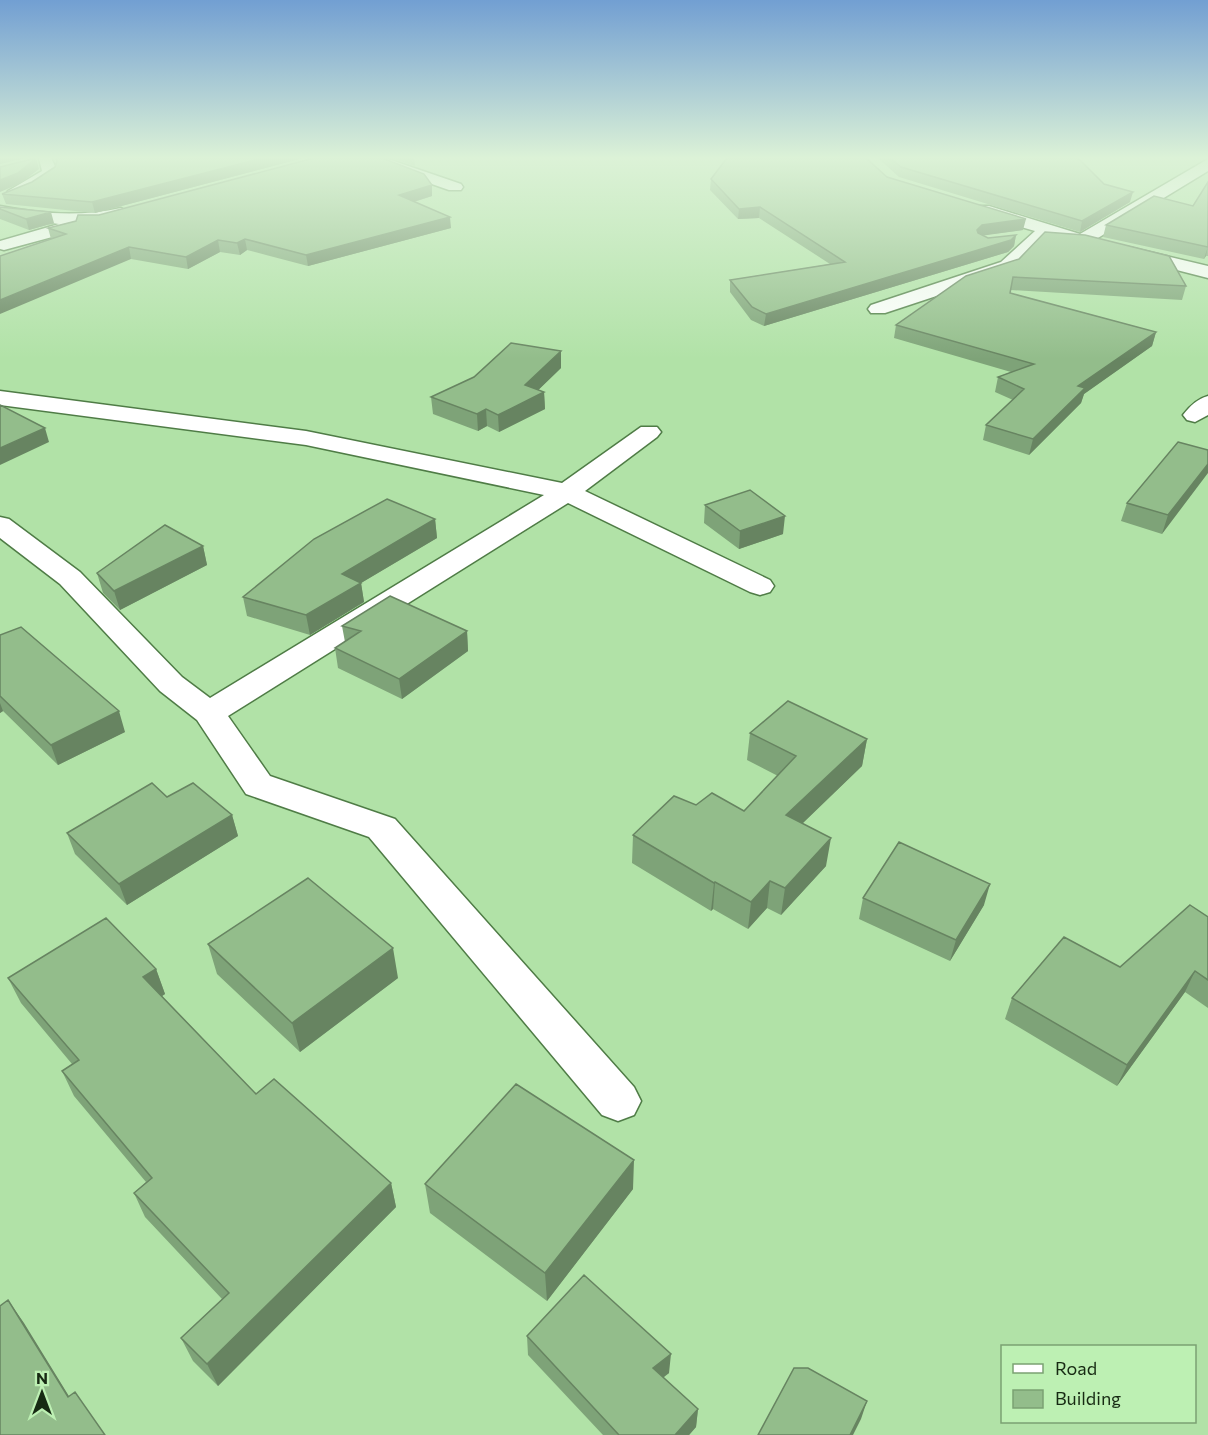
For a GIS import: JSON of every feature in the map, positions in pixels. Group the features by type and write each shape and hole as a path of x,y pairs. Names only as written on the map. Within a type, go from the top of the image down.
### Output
{"street":[{"path":"4,246 78,225"},
{"path":"1033,225 1208,272"},
{"path":"1006,240 1037,236 1082,240 1107,225"},
{"path":"878,309 1008,266 1037,236"},
{"path":"0,398 306,438 567,492 760,586"},
{"path":"209,713 567,492 649,432"},
{"path":"0,525 70,578 171,684 209,713 258,785 382,828 618,1101"}],"building":[{"path":"60,225 420,225 306,255 245,239 237,243 218,240 186,257 129,247 0,300 0,256 66,234 48,228"},
{"path":"788,225 982,225 977,230 978,233 988,238 1016,235 1011,240 766,314 752,307 730,280 845,262"},
{"path":"1106,225 1208,225 1208,247"},
{"path":"1045,232 1085,235 1169,256 1186,286 1013,277 1010,293 1156,332 1078,386 1085,388 1033,439 986,425 1024,389 998,377 1034,364 896,325 966,276 1019,259"},
{"path":"511,343 561,351 525,385 544,392 498,415 486,409 477,414 431,397 474,377"},
{"path":"0,405 45,428 0,448"},
{"path":"1178,442 1208,450 1208,464 1168,515 1127,503"},
{"path":"750,490 785,516 740,531 705,505"},
{"path":"387,499 435,519 342,574 361,583 306,615 243,597 314,539"},
{"path":"165,525 203,546 114,591 97,573"},
{"path":"390,596 467,631 399,679 335,648 361,631 342,626"},
{"path":"21,627 119,711 51,745 0,696 0,635"},
{"path":"788,701 867,739 786,815 831,838 785,888 770,881 751,902 633,835 674,796 696,805 712,793 744,811 796,756 750,733"},
{"path":"152,783 167,797 193,783 232,815 119,884 67,833"},
{"path":"899,842 990,884 956,940 863,898"},
{"path":"308,878 393,948 292,1023 208,944"},
{"path":"1190,905 1208,917 1208,980 1195,971 1127,1065 1012,998 1064,937 1120,967"},
{"path":"106,918 156,969 143,977 256,1094 274,1079 391,1183 207,1364 181,1338 229,1293 134,1193 152,1178 62,1071 79,1060 8,978"},
{"path":"516,1084 634,1160 545,1273 425,1184"},
{"path":"584,1275 671,1354 653,1368 698,1409 675,1435 619,1435 527,1336"},
{"path":"8,1300 68,1397 75,1392 105,1435 0,1435 0,1306"},
{"path":"794,1368 808,1368 867,1401 850,1435 758,1435"}]}
